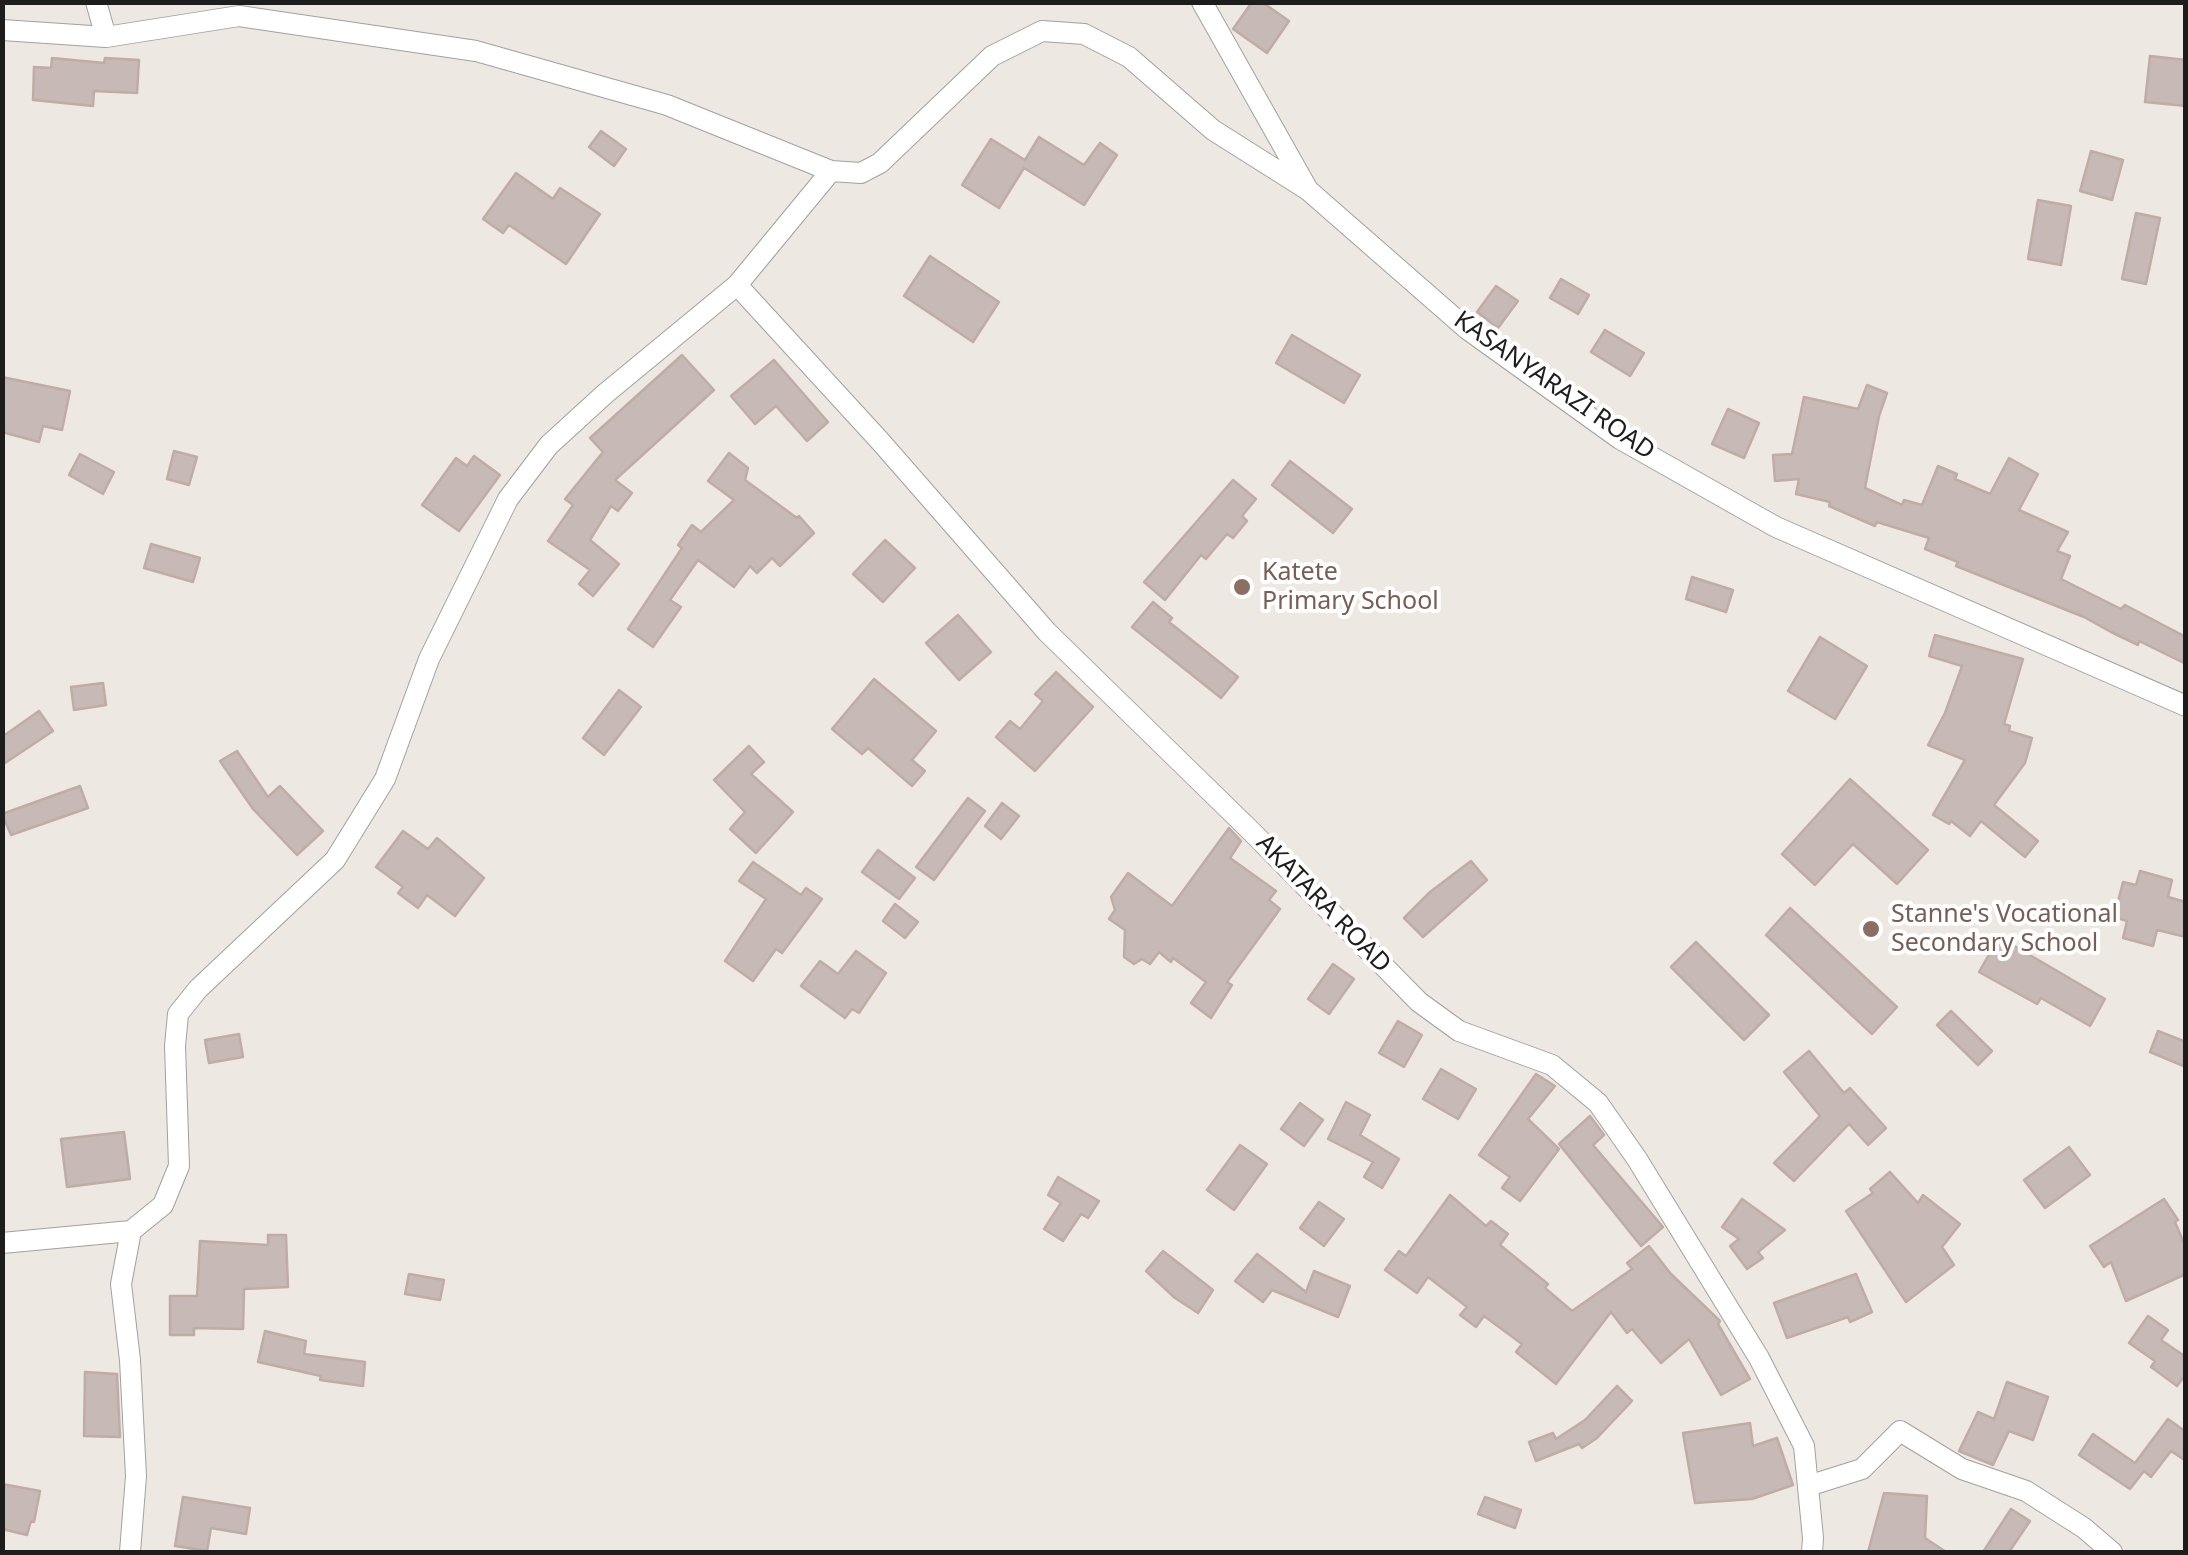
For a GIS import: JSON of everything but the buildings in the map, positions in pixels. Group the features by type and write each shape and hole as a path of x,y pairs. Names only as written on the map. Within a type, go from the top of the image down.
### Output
{"street":[{"path":"96,2 106,36"},
{"name":"KASANYARAZI ROAD","path":"1202,2 1308,190 1467,329 1620,439 1776,527 2186,706"},
{"path":"2,30 106,36 239,16 476,51 667,105 831,171 861,174 880,163 992,56 1042,32 1084,34 1129,57 1213,130 1308,190"},
{"path":"2,1242 131,1231 163,1205 179,1166 178,1014 198,989 335,860 386,779 429,659 508,499 549,446 736,285 831,171"},
{"name":"AKATARA ROAD","path":"736,285 880,441 1046,632 1253,833 1419,1002 1459,1031 1552,1065 1598,1103 1637,1159 1759,1358 1804,1446 1814,1538 1812,1552"},
{"path":"130,1552 136,1476 130,1360 121,1284 131,1231"},
{"path":"1808,1486 1862,1469 1900,1430 1962,1469 2026,1491 2084,1528 2112,1552"}],"place":[{"name":"Katete Primary School","path":"1242,587"},
{"name":"Stanne's Vocational Secondary School","path":"1871,929"}]}
